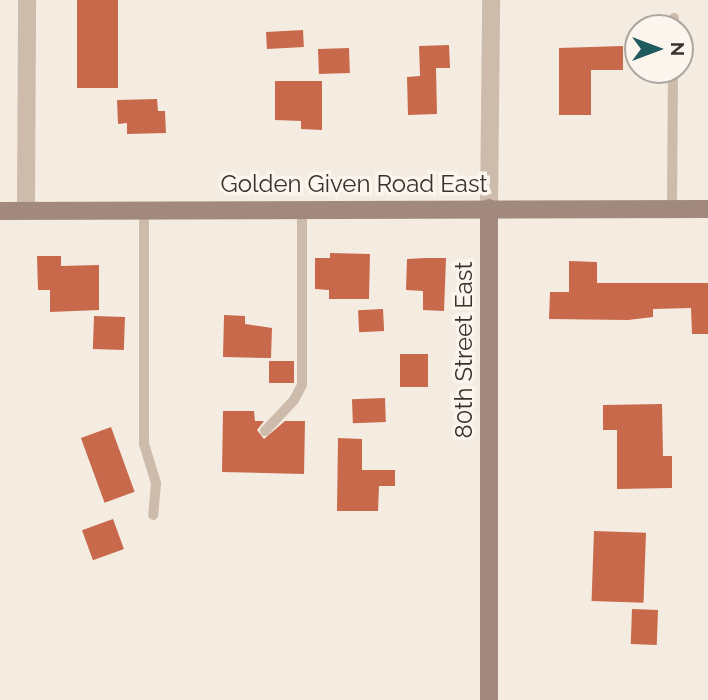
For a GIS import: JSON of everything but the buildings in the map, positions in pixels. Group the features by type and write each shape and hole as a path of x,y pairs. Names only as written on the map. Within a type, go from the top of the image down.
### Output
{"street":[{"path":"26,211 27,0"},
{"name":"80th Street East","path":"489,700 491,0"},
{"name":"Golden Given Road East","path":"0,211 708,209"}],"lane":[{"path":"672,209 673,84"},
{"path":"265,431 294,400 302,385 302,209"},
{"path":"144,210 144,444 156,483 153,516"}]}
